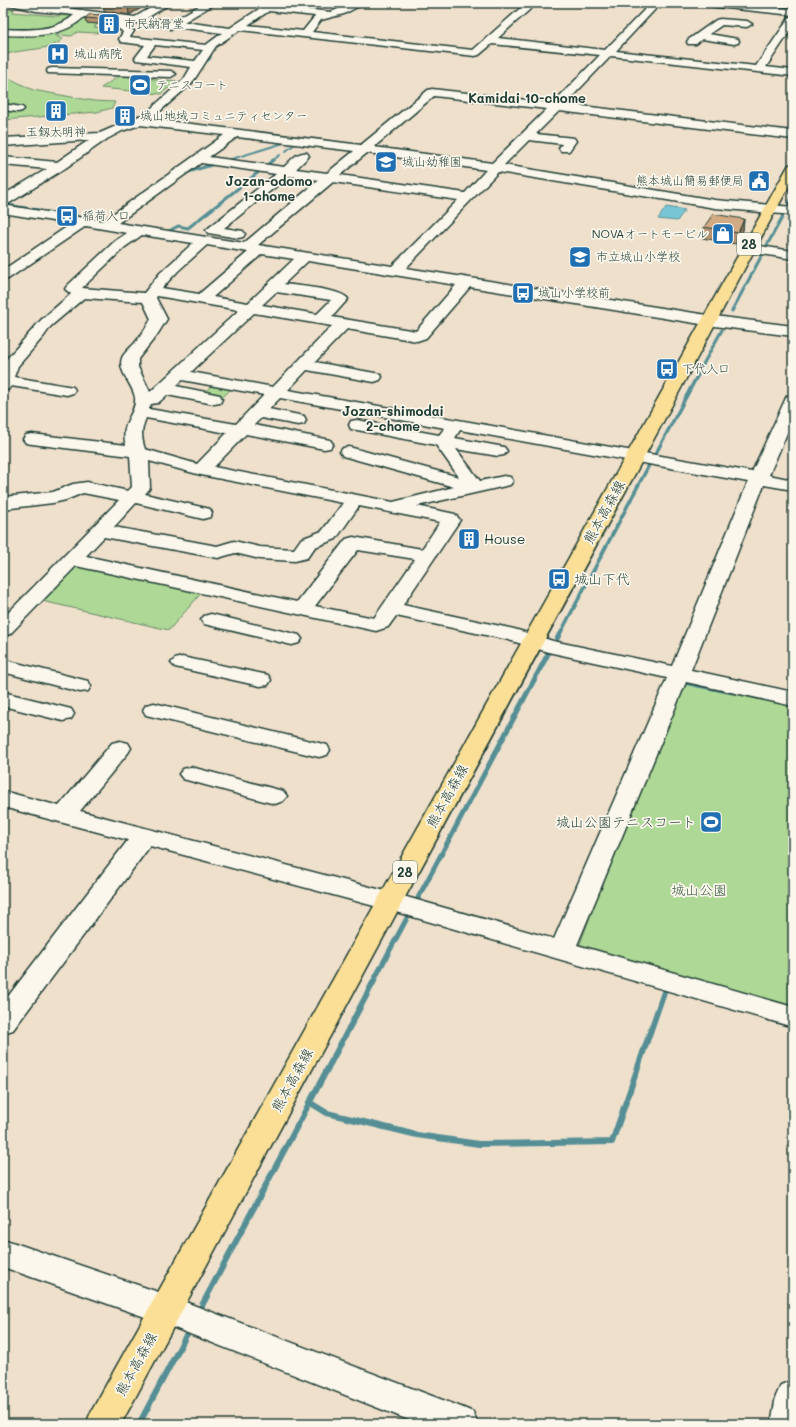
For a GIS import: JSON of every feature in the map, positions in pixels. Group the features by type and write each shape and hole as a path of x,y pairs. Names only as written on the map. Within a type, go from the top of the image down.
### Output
{"main road":[{"name":"熊本高森線","path":"103,1424 167,1310 532,641 635,457 707,320 792,171"}],"street":[{"path":"14,3 174,24 306,34 475,53 488,40 532,3"},
{"path":"166,3 118,24 129,31 124,39 209,48"},
{"path":"199,65 140,58 149,42 174,24 211,3"},
{"path":"306,34 311,30 316,19 329,14 341,12 360,3"},
{"path":"395,271 656,3"},
{"path":"707,3 737,6 772,6 793,12"},
{"path":"3,201 60,166 103,136 150,115 188,81 212,44 271,5 329,14"},
{"path":"99,15 116,6"},
{"path":"734,42 696,39 722,22 737,6"},
{"path":"4,30 54,29 63,27 76,20 82,13"},
{"path":"759,70 793,20"},
{"path":"722,22 747,24"},
{"path":"4,30 19,23"},
{"path":"488,40 793,73"},
{"path":"52,71 192,75"},
{"path":"202,299 254,245 329,178 432,92 793,135"},
{"path":"3,107 18,109"},
{"path":"700,116 734,121 732,127"},
{"path":"139,121 363,149 494,168 715,204 793,211"},
{"path":"106,225 236,132"},
{"path":"3,142 103,136"},
{"path":"526,136 570,141 565,148"},
{"path":"219,144 234,146"},
{"path":"288,154 318,158"},
{"path":"303,156 286,172 213,230 254,245 305,257 707,320 793,331"},
{"path":"198,159 468,197"},
{"path":"333,160 363,164"},
{"path":"3,161 60,166"},
{"path":"468,178 483,180"},
{"path":"3,209 204,241 254,245"},
{"path":"3,276 83,222"},
{"path":"139,231 116,248 72,289 81,293 151,295 202,299 344,323 391,336 417,336 421,334 466,282"},
{"path":"151,295 204,241"},
{"path":"747,248 793,254"},
{"path":"142,406 164,389 305,257"},
{"path":"274,287 337,297 341,299 341,301 321,319"},
{"path":"67,390 4,379 17,348 39,333 46,323 81,293"},
{"path":"3,630 141,488 142,484 139,453 133,439 133,429 142,406 143,394 130,367 130,359 152,332 159,319 151,295"},
{"path":"201,470 344,323"},
{"path":"303,365 374,377"},
{"path":"179,375 793,485"},
{"path":"164,389 214,399"},
{"path":"562,951 679,674 758,479 793,400"},
{"path":"142,406 240,429 324,444"},
{"path":"257,412 298,420"},
{"path":"356,425 498,452"},
{"path":"443,442 455,425"},
{"path":"32,438 139,453 173,464 448,518 451,520 391,609 381,623 376,625 72,559"},
{"path":"443,442 475,487"},
{"path":"349,452 475,487"},
{"path":"392,507 504,481"},
{"path":"3,503 62,495 81,487 203,513"},
{"path":"99,530 218,552 234,547 260,553 295,555 300,554 308,543 329,535 354,500"},
{"path":"303,608 352,543 426,555"},
{"path":"391,609 514,635 532,641 793,699"},
{"path":"211,620 292,639"},
{"path":"182,663 260,680"},
{"path":"9,667 80,686"},
{"path":"3,699 63,714"},
{"path":"154,710 319,750"},
{"path":"64,815 120,748"},
{"path":"191,774 275,796"},
{"path":"3,798 389,901 793,1016"},
{"path":"3,1023 144,836"},
{"path":"3,1253 167,1310 461,1424"},
{"path":"788,1424 793,1396"}],"green space":[{"path":"3,9 14,9 13,12 55,16 84,15 98,17 87,23 98,24 94,27 103,28 97,33 77,32 72,36 57,35 60,29 55,31 56,36 63,39 57,43 42,48 10,53 3,56"},
{"path":"3,75 33,90 94,101 115,102 112,108 97,112 3,120"},
{"name":"テニスコート","path":"119,76 177,81 161,94 101,88"},
{"path":"214,383 233,387 222,398 202,395"},
{"path":"77,564 203,591 169,630 42,601"},
{"name":"城山公園","path":"679,674 793,699 793,1013 576,955"}],"water":[{"path":"666,207 685,210 677,221 658,219"}],"building":[{"path":"90,14 113,16 111,20 85,18"},
{"path":"713,214 744,219 738,233 704,227"}],"waterway":[{"path":"206,62 210,59 213,48"},
{"path":"228,160 225,161 290,141"},
{"path":"286,151 296,143"},
{"path":"272,161 280,155"},
{"path":"266,166 273,160"},
{"path":"185,173 218,163"},
{"path":"164,231 169,231 178,226 188,228 260,171"},
{"path":"787,208 793,196"},
{"path":"7,205 39,210"},
{"path":"47,212 104,221"},
{"path":"766,247 784,214"},
{"path":"117,223 139,227"},
{"path":"732,311 763,253"},
{"path":"701,368 722,330"},
{"path":"655,455 702,367"},
{"path":"559,636 649,465"},
{"path":"557,639 559,635"},
{"path":"418,898 549,652"},
{"path":"682,684 683,682 733,692"},
{"path":"373,982 407,918"},
{"path":"310,1102 374,981"},
{"path":"310,1102 327,1113 417,1135 479,1144 612,1142 664,992"},
{"path":"198,1313 310,1102"},
{"path":"139,1424 190,1328"}],"place":[{"name":"市民納骨堂","path":"109,24"},
{"name":"城山病院","path":"58,54"},
{"name":"テニスコート","path":"140,85"},
{"name":"玉釼大明神","path":"56,111"},
{"name":"城山地域コミュニティセンター","path":"125,116"},
{"name":"城山幼稚園","path":"386,162"},
{"name":"熊本城山簡易郵便局","path":"759,181"},
{"name":"稲荷入口","path":"67,216"},
{"name":"NOVAオートモービル","path":"723,234"},
{"name":"市立城山小学校","path":"580,257"},
{"name":"城山小学校前","path":"523,293"},
{"name":"下代入口","path":"667,369"},
{"name":"House","path":"469,539"},
{"name":"城山下代","path":"559,579"},
{"name":"城山公園テニスコート","path":"711,822"}],"district":[{"name":"Kamidai 10-chome","path":"527,98"},
{"name":"Jozan-odomo 1-chome","path":"269,188"},
{"name":"Jozan-shimodai 2-chome","path":"393,418"}]}
